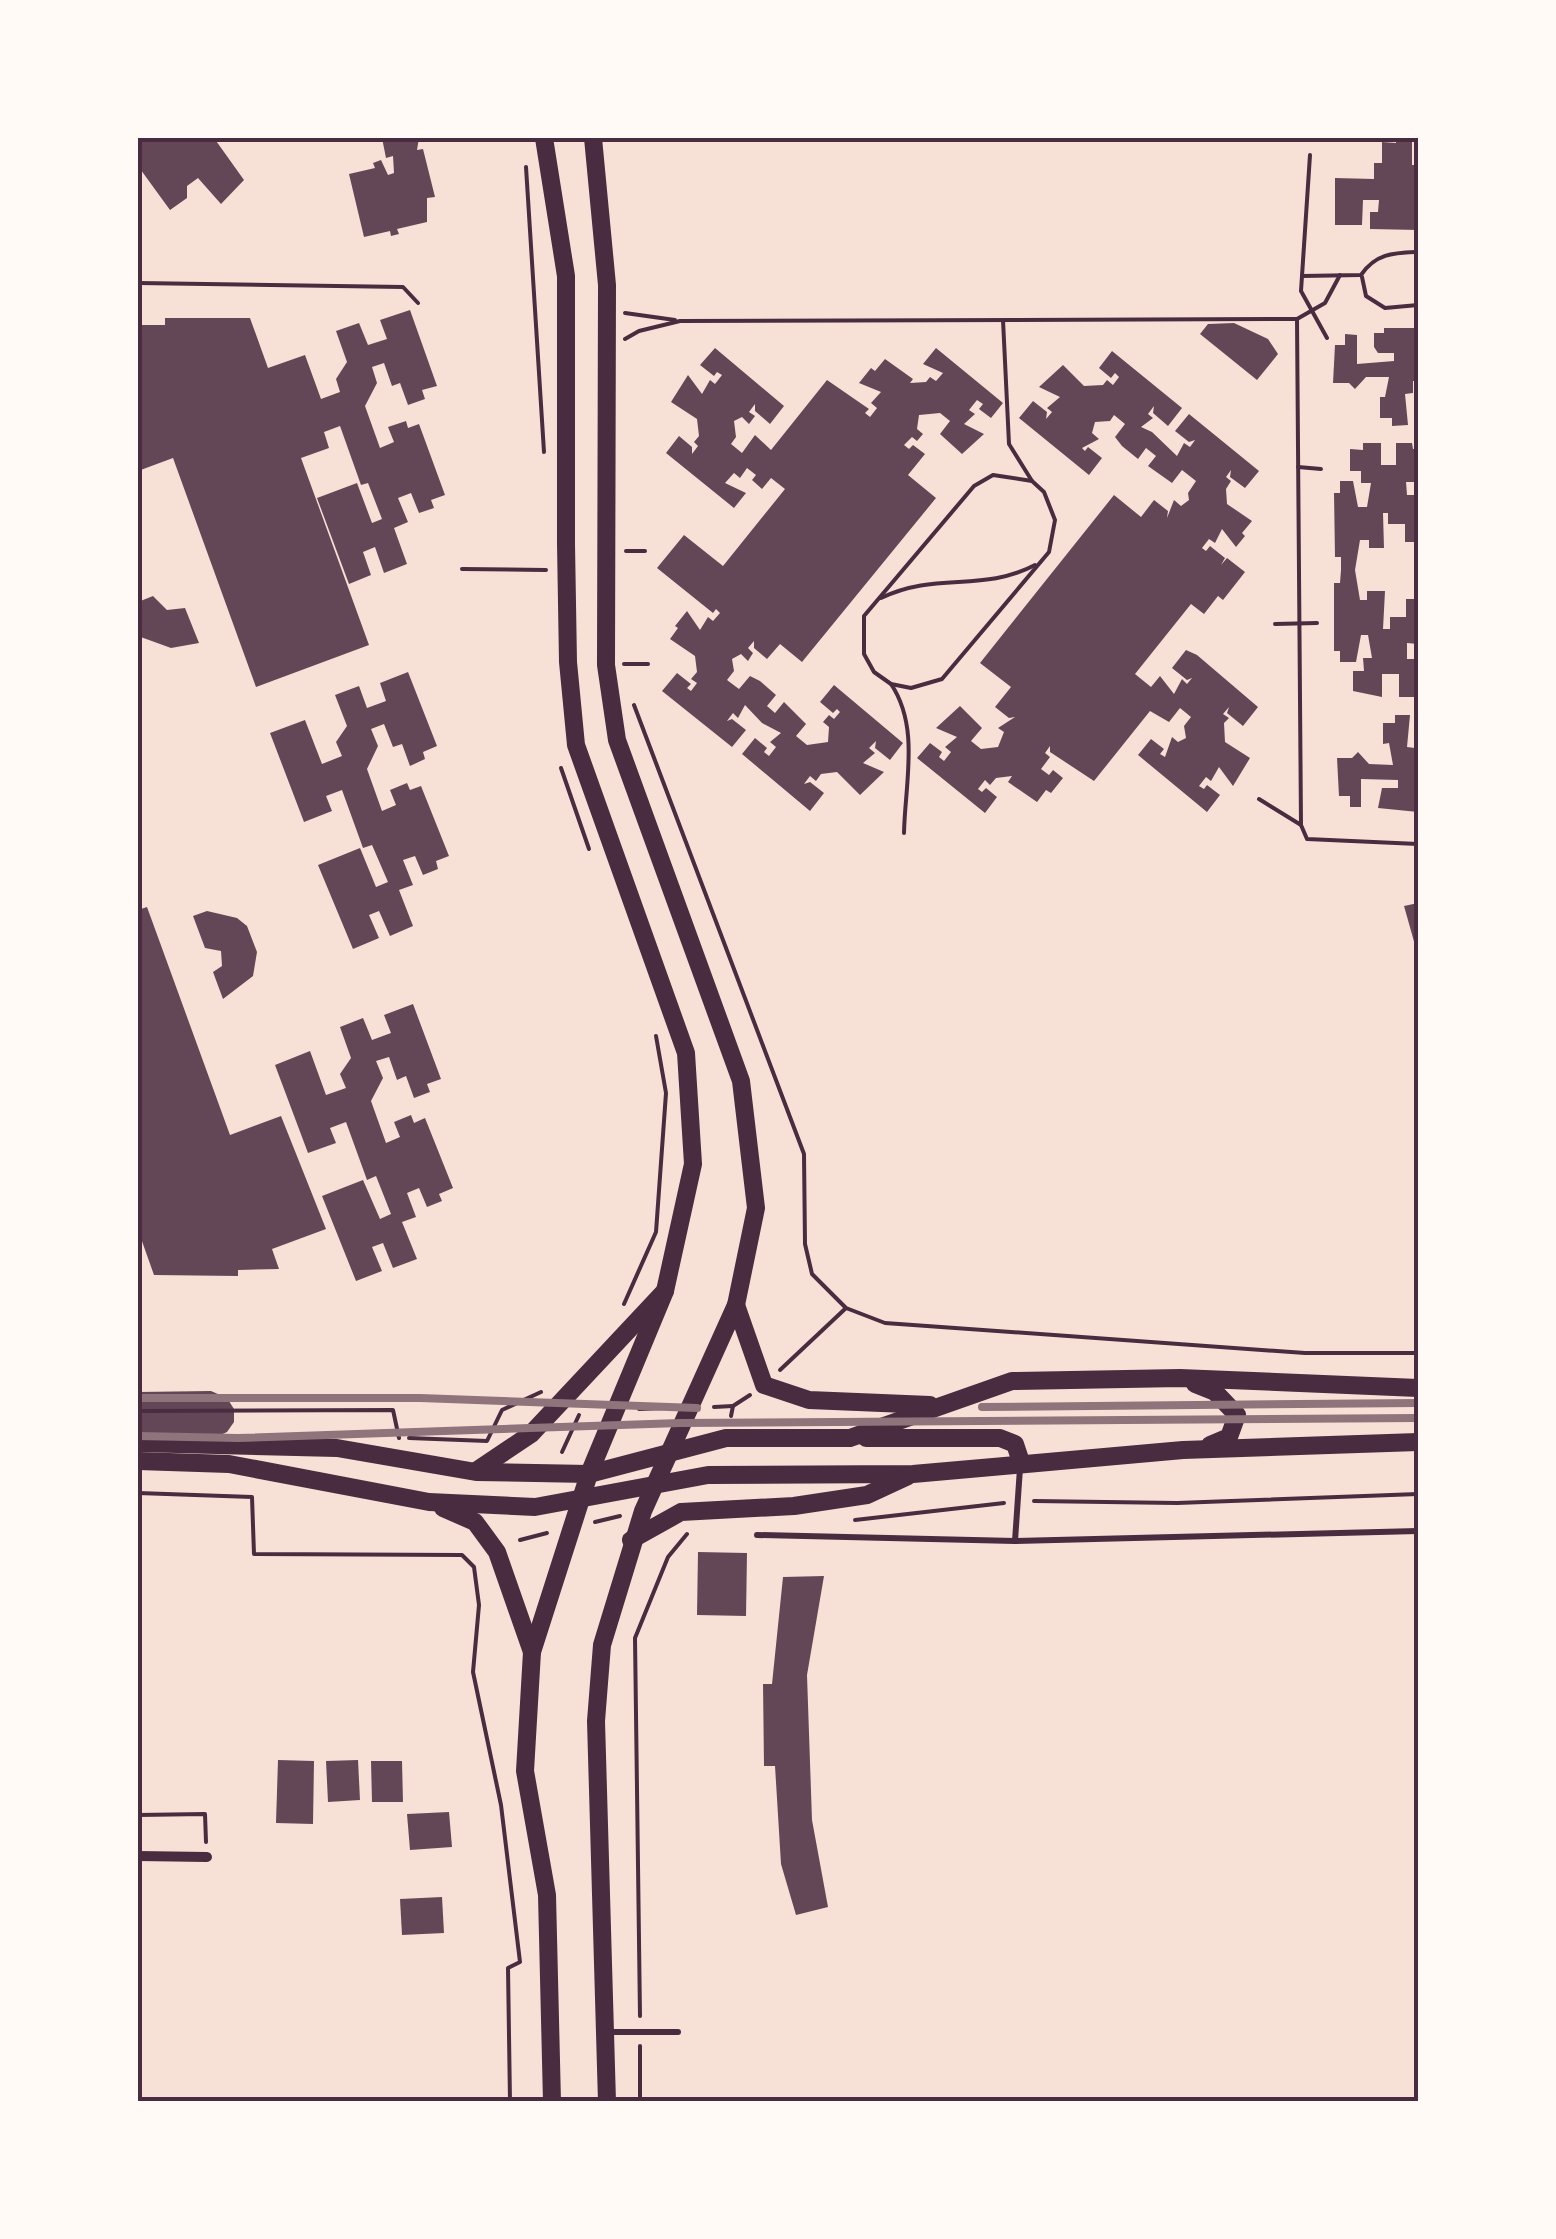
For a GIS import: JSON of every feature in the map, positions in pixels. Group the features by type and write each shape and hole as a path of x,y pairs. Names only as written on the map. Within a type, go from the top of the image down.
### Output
{"main road":[{"path":"544,138 566,276 568,662 576,745 686,1053 693,1164 664,1291 589,1474 532,1652 525,1771 547,1895 552,2102"},
{"path":"592,138 606,286 606,666 617,740 741,1082 756,1208 736,1305 631,1540 602,1645 596,1721 607,2102"},
{"path":"476,1472 531,1434 664,1291"},
{"path":"736,1305 764,1385 808,1400 940,1406"},
{"path":"1180,1378 1215,1392 1237,1415 1230,1437 1183,1450"},
{"path":"850,1438 1012,1380 1180,1378 1418,1388"},
{"path":"138,1444 337,1448 476,1472 589,1474 726,1438 1000,1438 1016,1444 1021,1462"},
{"path":"138,1461 229,1464 429,1502 535,1508 656,1484 746,1473 913,1474 1183,1450 1418,1442"},
{"path":"631,1540 681,1512 794,1506 867,1495 913,1474"},
{"path":"429,1502 475,1522 497,1552 532,1652"}],"street":[{"path":"138,1856 207,1857"}],"lane":[{"path":"1015,1541 1021,1462"},
{"path":"757,1534 1015,1541 1418,1531"},
{"path":"606,2032 678,2032"}],"path":[{"path":"1310,156 1301,291 1327,338"},
{"path":"525,157 544,466"},
{"path":"1418,252 1388,254 1370,262 1361,275 1366,296 1385,308 1418,305"},
{"path":"1302,276 1361,275"},
{"path":"620,312 680,320 1296,319 1313,312 1336,289 1340,276"},
{"path":"138,283 403,287 418,302"},
{"path":"1296,319 1301,825 1307,839 1322,843 1418,844"},
{"path":"621,342 639,331 680,320"},
{"path":"891,684 911,688 942,679 1049,552 1056,520 1044,492 1008,444 1003,320"},
{"path":"1298,468 1320,469"},
{"path":"904,833 909,728 906,706 891,684 874,672 864,654 864,616 974,486 994,474 1032,481"},
{"path":"621,551 646,551"},
{"path":"879,598 920,582 998,580 1039,563"},
{"path":"462,569 546,569 546,588"},
{"path":"1275,624 1317,623"},
{"path":"620,664 648,664"},
{"path":"632,699 804,1154 806,1244 812,1274 846,1308 885,1323 1305,1353 1418,1353"},
{"path":"559,757 594,863"},
{"path":"1259,799 1301,825"},
{"path":"618,1316 656,1232 666,1093 654,1020"},
{"path":"138,1411 393,1410 396,1438 487,1441 502,1410 554,1386"},
{"path":"616,1410 733,1406"},
{"path":"138,1494 252,1498 254,1554 462,1555 474,1567 479,1605 473,1672 501,1805 520,1962 508,1968 510,2102"},
{"path":"837,1520 914,1516 1016,1500 1177,1503 1418,1494"},
{"path":"520,1540 643,1511"},
{"path":"640,2102 635,1638 668,1557 686,1534"},
{"path":"138,1814 205,1814 207,1857"}],"building":[{"path":"138,138 214,138 244,180 221,204 198,178 187,186 187,198 170,210 138,166"},
{"path":"382,138 419,138 417,150 423,149 435,197 427,198 427,222 397,229 399,234 391,236 390,231 364,237 349,174 375,168 373,163 381,160 388,175 394,173 393,156 386,158"},
{"path":"1396,138 1412,138 1412,165 1418,165 1418,230 1370,229 1370,212 1378,212 1379,200 1363,200 1362,225 1335,225 1335,178 1374,179 1374,163 1382,163 1382,142 1396,143"},
{"path":"410,310 437,386 422,390 425,399 408,405 400,383 392,386 384,363 372,367 377,383 365,406 380,448 394,442 388,427 406,421 408,428 419,424 445,495 431,500 434,508 419,513 411,493 398,498 408,522 394,528 407,564 384,573 375,547 363,552 371,575 349,584 317,498 357,483 372,523 382,519 368,483 361,485 340,426 324,432 329,448 301,458 369,645 256,687 173,458 138,471 138,325 165,325 165,318 250,318 268,368 305,355 321,399 340,392 336,379 347,362 336,331 359,323 368,345 387,339 380,320"},
{"path":"1234,323 1268,339 1278,354 1257,380 1200,334 1208,324"},
{"path":"1384,328 1418,328 1418,381 1413,381 1413,393 1405,394 1408,425 1392,426 1392,418 1380,418 1380,397 1385,397 1389,377 1366,377 1355,389 1349,383 1333,383 1335,345 1345,345 1345,334 1357,335 1357,364 1394,361 1394,353 1378,353 1374,347 1374,333 1384,333"},
{"path":"715,348 784,406 770,424 755,411 755,404 749,412 755,416 749,424 742,417 734,421 736,437 731,444 742,453 755,435 771,450 827,380 869,409 865,413 870,417 877,408 871,403 881,392 859,383 871,368 875,371 885,359 913,379 910,383 926,382 930,377 936,381 943,373 923,364 936,348 1003,403 991,418 979,409 983,404 977,400 969,410 975,414 964,424 984,434 962,454 940,434 950,421 940,413 919,415 917,429 923,434 917,441 912,437 904,445 909,449 913,445 925,454 908,475 936,498 802,662 780,644 767,659 754,648 754,641 748,648 753,653 748,661 741,654 732,659 734,671 727,680 739,689 750,676 760,681 776,695 767,706 775,713 784,702 806,724 796,736 807,745 828,742 829,727 823,722 840,712 837,709 833,713 820,702 834,685 903,743 890,760 875,748 876,741 869,748 875,753 863,763 884,772 860,795 837,772 821,774 816,781 810,776 804,784 810,782 824,793 810,811 742,754 755,738 767,748 764,752 769,756 776,747 770,742 781,733 762,723 745,705 738,718 733,713 727,721 732,719 746,730 732,747 662,691 677,673 691,684 687,688 691,691 697,683 691,679 697,672 695,656 670,639 678,628 675,626 687,611 700,630 708,617 713,621 720,613 716,609 713,613 657,568 684,535 723,566 785,489 771,478 762,489 752,480 756,475 747,468 740,478 734,473 725,483 746,493 734,508 666,453 679,436 692,447 692,454 698,446 694,442 699,436 697,419 671,402 688,375 702,394 710,380 715,384 722,375 717,372 714,376 700,365"},
{"path":"1112,351 1182,408 1168,426 1153,413 1154,406 1148,414 1153,418 1141,427 1152,432 1177,456 1184,443 1190,447 1195,440 1189,442 1175,431 1189,414 1259,471 1245,488 1230,477 1231,470 1226,477 1231,481 1226,489 1227,504 1252,521 1242,533 1245,536 1236,547 1222,529 1215,543 1209,539 1202,548 1206,551 1210,546 1225,558 1221,565 1227,558 1245,572 1223,600 1218,596 1204,614 1191,604 1135,674 1151,687 1160,676 1174,694 1182,679 1187,684 1192,678 1187,680 1172,668 1186,650 1197,655 1258,707 1243,726 1227,713 1229,707 1223,714 1229,718 1224,723 1225,742 1250,758 1233,786 1219,767 1211,781 1206,777 1199,786 1204,789 1207,785 1220,795 1207,812 1138,755 1151,739 1164,749 1160,754 1165,757 1172,737 1178,742 1186,738 1184,726 1191,717 1180,708 1169,722 1150,711 1094,781 1050,752 1050,746 1045,753 1050,757 1041,769 1049,775 1053,770 1063,778 1051,793 1046,790 1037,802 1008,782 1012,776 996,778 990,785 985,780 978,789 982,792 986,788 997,797 985,813 917,758 930,743 942,752 939,757 944,761 951,752 945,747 957,737 936,728 960,706 982,728 971,741 981,749 998,747 1004,732 998,728 1015,717 1009,718 995,707 1011,687 980,663 1114,495 1141,517 1154,500 1168,511 1167,518 1174,500 1181,506 1189,500 1188,493 1196,481 1182,470 1172,483 1148,466 1156,456 1146,448 1138,459 1115,437 1125,424 1114,415 1110,421 1095,422 1092,433 1099,439 1082,448 1085,451 1088,447 1102,458 1089,475 1019,418 1033,401 1047,412 1046,419 1052,412 1047,408 1060,397 1039,387 1063,365 1084,386 1103,385 1107,380 1113,385 1119,377 1115,373 1111,378 1099,368"},
{"path":"1363,443 1381,443 1381,465 1396,465 1396,443 1412,443 1413,449 1418,449 1417,482 1406,482 1407,495 1418,495 1418,542 1405,542 1405,524 1388,524 1388,513 1383,513 1384,548 1369,548 1369,540 1360,540 1355,570 1360,600 1367,600 1367,591 1385,591 1383,629 1390,629 1390,617 1406,617 1406,599 1418,599 1418,644 1407,643 1407,659 1418,659 1418,691 1414,691 1414,697 1399,697 1399,674 1382,674 1382,697 1353,691 1353,671 1364,671 1363,658 1372,658 1368,635 1361,635 1356,662 1340,662 1340,651 1334,651 1334,583 1340,583 1341,557 1335,557 1334,493 1340,493 1340,481 1353,481 1358,507 1367,507 1371,483 1361,483 1361,471 1350,471 1350,449 1363,450"},
{"path":"153,596 167,610 185,608 199,643 171,648 138,636 138,602"},
{"path":"408,672 437,746 423,752 425,759 410,766 402,744 393,747 384,724 371,729 378,746 367,769 382,811 396,805 390,790 407,783 410,790 421,786 449,856 436,861 438,869 423,875 415,856 403,860 413,885 399,890 413,926 390,936 379,911 369,915 379,938 353,949 318,865 360,848 376,887 388,882 372,845 363,848 342,790 326,796 332,811 304,822 270,733 305,720 322,764 342,756 336,742 347,726 335,695 359,686 367,708 386,701 380,683"},
{"path":"1395,715 1410,715 1407,747 1415,748 1418,762 1418,812 1378,808 1382,788 1398,788 1398,780 1361,779 1361,807 1350,807 1350,796 1339,796 1337,758 1352,758 1358,752 1369,764 1393,765 1389,743 1383,744 1383,723 1395,723"},
{"path":"1418,903 1418,945 1415,945 1404,906"},
{"path":"147,907 230,1135 281,1116 326,1229 272,1249 279,1269 238,1270 238,1276 154,1275 138,1230 138,910"},
{"path":"207,911 237,918 247,926 257,952 253,976 223,999 213,972 222,966 221,951 205,948 193,916"},
{"path":"413,1004 441,1079 427,1084 430,1092 414,1098 406,1076 397,1080 389,1057 376,1061 383,1078 371,1101 386,1143 400,1137 394,1122 411,1115 414,1123 425,1118 453,1188 439,1194 442,1201 427,1207 419,1188 407,1193 416,1217 402,1222 417,1259 393,1268 383,1243 372,1247 382,1271 356,1281 322,1196 363,1180 380,1219 391,1214 376,1176 367,1180 346,1122 330,1128 336,1143 308,1153 275,1065 310,1051 326,1095 346,1088 340,1074 351,1058 340,1027 363,1018 372,1040 391,1033 384,1015"},
{"path":"211,1391 227,1398 234,1409 234,1422 227,1432 212,1439 138,1438 138,1392"},
{"path":"698,1552 747,1553 746,1616 697,1615"},
{"path":"824,1576 807,1675 812,1820 828,1907 796,1915 781,1864 775,1766 764,1766 763,1684 772,1684 783,1577"},
{"path":"278,1760 314,1761 313,1824 276,1823"},
{"path":"358,1760 360,1800 328,1802 326,1761"},
{"path":"371,1761 402,1761 403,1802 372,1802"},
{"path":"449,1812 452,1847 410,1850 407,1814"},
{"path":"442,1897 444,1933 402,1935 400,1899"}],"railway":[{"path":"138,1398 420,1398 697,1408"},
{"path":"982,1407 1418,1403"},
{"path":"138,1436 238,1438 680,1423 1418,1418"}]}
